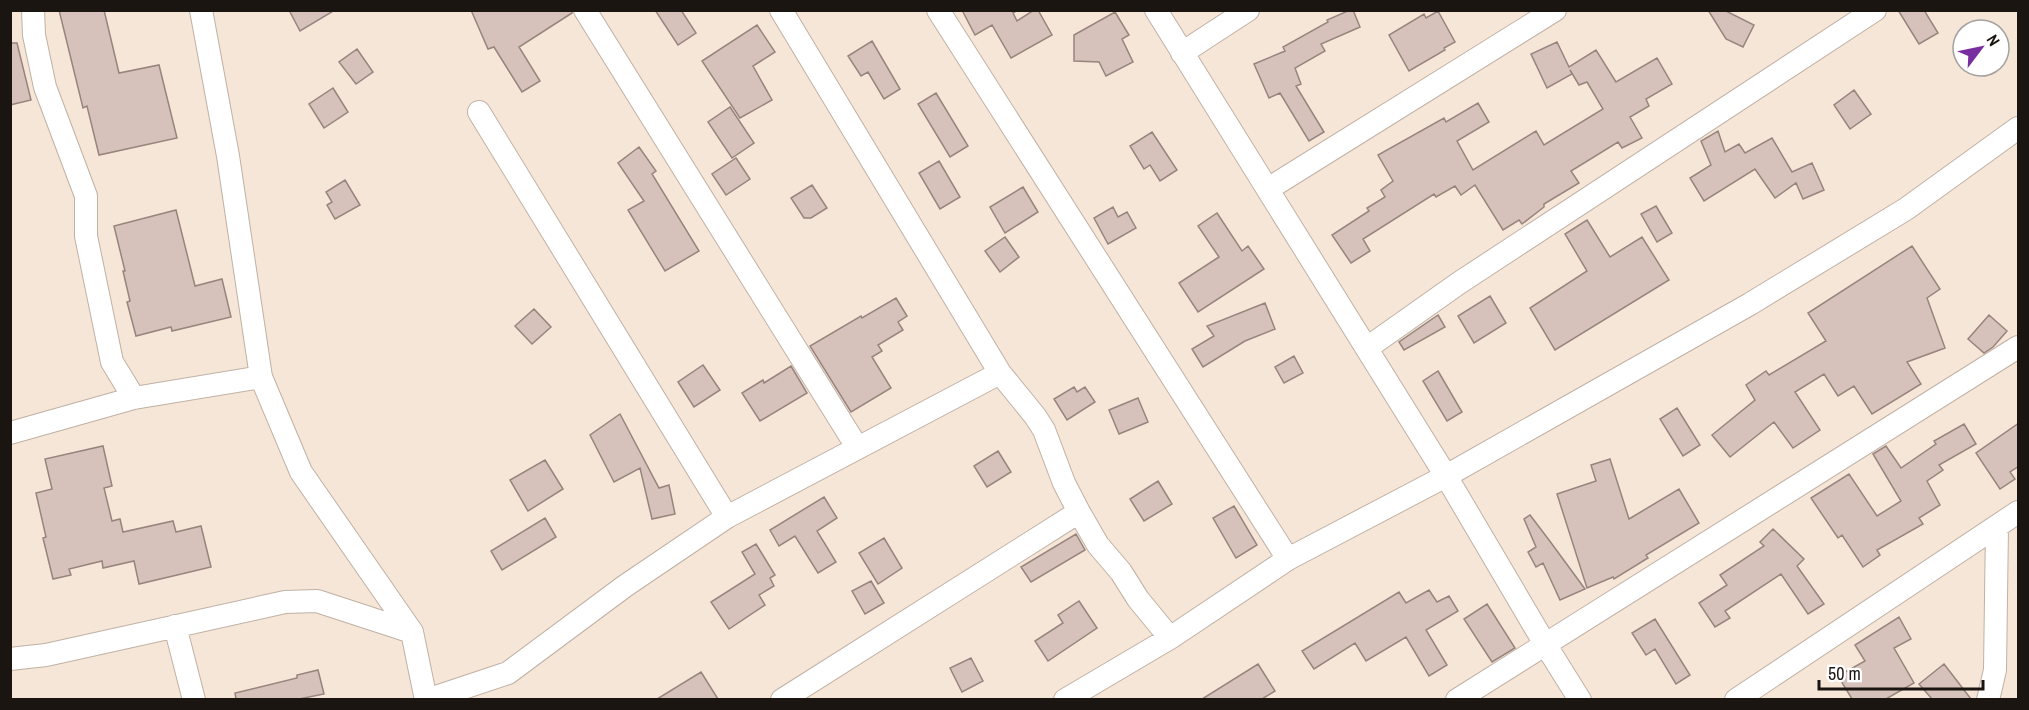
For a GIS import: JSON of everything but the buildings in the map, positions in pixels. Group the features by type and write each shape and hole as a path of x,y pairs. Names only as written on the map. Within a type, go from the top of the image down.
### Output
{"street":[{"path":"33,10 34,35 45,87 86,196 86,236 112,362 134,398"},
{"path":"201,10 228,156 261,377 301,472 412,632 427,699 508,673 625,586 727,517 1000,373"},
{"path":"585,10 857,447"},
{"path":"781,10 1000,373 1044,430 1064,483 1098,545 1170,638"},
{"path":"938,10 1288,559"},
{"path":"1156,10 1446,476 1580,699"},
{"path":"1182,53 1248,10"},
{"path":"1268,189 1555,10"},
{"path":"1367,348 1459,283 1875,10"},
{"path":"479,112 727,517"},
{"path":"1065,699 1170,638 1288,559 1446,476 1750,303 1906,208 2019,128"},
{"path":"1457,699 2019,346"},
{"path":"10,433 134,398 261,377"},
{"path":"782,699 1078,512"},
{"path":"1736,699 2019,512"},
{"path":"1988,699 1995,670 1997,526"},
{"path":"10,659 46,655 285,602 317,602 412,632"},
{"path":"175,626 194,699"}]}
